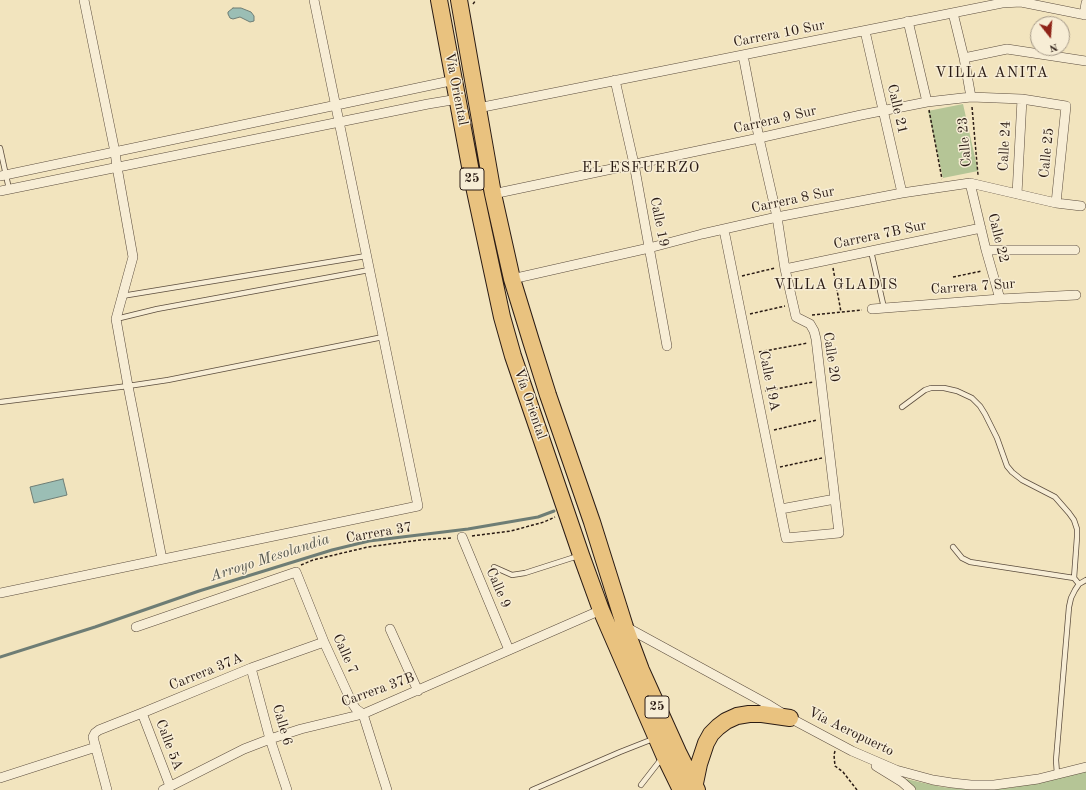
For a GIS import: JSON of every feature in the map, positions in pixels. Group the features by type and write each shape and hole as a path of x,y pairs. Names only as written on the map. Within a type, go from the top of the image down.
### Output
{"highway":[{"name":"Vía Oriental","path":"439,0 472,177 502,317 513,356 601,610 664,755 692,789"},
{"name":"Vía Oriental","path":"465,3 478,108 493,194 512,279 548,395 592,522 624,627 640,670 678,752 692,789"},
{"path":"692,789 706,743 711,734 726,721 737,716 749,714 762,714 790,718"}],"street":[{"path":"84,0 115,152 133,257 116,319 162,559"},
{"path":"0,593 418,506 314,0"},
{"name":"Carrera 10 Sur","path":"478,108 1002,3 1021,1 1085,15"},
{"path":"1085,15 1086,3"},
{"path":"953,13 964,58 971,97"},
{"path":"908,22 927,102"},
{"name":"Calle 21","path":"865,31 902,193"},
{"path":"964,58 1007,49 1086,61"},
{"path":"742,55 777,217 785,268 796,317"},
{"path":"3,175 455,80"},
{"name":"Calle 19","path":"615,80 634,164 667,346"},
{"name":"Carrera 9 Sur","path":"493,194 927,102 971,97 1022,99 1066,106"},
{"name":"Calle 24","path":"1017,194 1022,99"},
{"path":"4,190 428,104 458,100"},
{"name":"Calle 25","path":"1056,203 1066,106"},
{"name":"Carrera 8 Sur","path":"512,279 777,217 902,193 943,187 974,184 1056,203 1082,206"},
{"name":"Calle 22","path":"974,184 981,228 1000,299"},
{"name":"Carrera 7B Sur","path":"785,268 831,260 981,228"},
{"name":"Calle 19A","path":"724,230 786,538"},
{"path":"986,250 1075,250"},
{"name":"Carrera 7 Sur","path":"872,308 1076,295"},
{"name":"Calle 20","path":"786,538 839,533 816,341 814,331 810,324 796,317"},
{"path":"781,509 835,499"},
{"name":"Calle 9","path":"462,537 509,650"},
{"path":"136,627 296,572"},
{"name":"Calle 7","path":"296,572 324,642 352,703 356,709 363,714 387,790"},
{"name":"Carrera 37B","path":"167,788 244,749 324,722 363,714 601,610"},
{"name":"Vía Aeropuerto","path":"624,627 769,704 790,718 852,751 896,770 933,780 971,785 1038,779 1086,766"},
{"path":"390,629 418,691"},
{"name":"Carrera 37A","path":"96,747 93,737 99,730 251,668 324,642"},
{"name":"Calle 6","path":"251,668 270,739 287,790"},
{"name":"Calle 5A","path":"142,713 167,788"},
{"path":"0,778 96,747 107,790"},
{"path":"852,751 902,782 911,790"}],"lane":[{"path":"0,148 4,190"},
{"path":"871,251 884,308"},
{"path":"122,296 366,256"},
{"path":"116,319 157,309 369,270"},
{"path":"0,402 168,380 383,337"},
{"path":"902,407 930,388 944,388 957,391 972,398 985,414 1012,472 1022,480 1055,497 1069,512 1074,520 1077,537 1074,578"},
{"path":"953,547 962,558 970,562 1074,578 1079,584"},
{"path":"494,567 512,575 525,573 581,555"},
{"path":"1057,774 1056,760 1069,607 1071,598 1079,584 1086,580"},
{"path":"532,790 620,752 657,738"},
{"path":"641,785 664,755"}],"path":[{"path":"465,3 476,0"},
{"name":"Calle 23","path":"971,97 974,184"},
{"path":"927,102 943,187"},
{"path":"831,260 841,312"},
{"path":"734,278 785,268"},
{"path":"953,277 991,269"},
{"path":"741,316 793,305"},
{"path":"796,317 872,308"},
{"path":"749,354 816,341"},
{"path":"757,393 820,380"},
{"path":"765,432 825,418"},
{"path":"772,468 830,456"},
{"name":"Carrera 37","path":"296,572 300,565 313,560 368,547 511,531 544,522 566,512"},
{"path":"837,743 834,755 835,766 843,772 858,790"}],"green space":[{"path":"963,104 978,171 943,178 928,111"},
{"path":"1086,771 1086,790 973,790 1010,788"},
{"path":"906,779 942,787 973,790 914,790 904,782"}],"water":[{"path":"233,8 241,8 251,12 254,16 254,21 250,22 240,17 233,19 230,18 228,12"},
{"path":"63,479 67,495 34,503 30,487"}],"waterway":[{"name":"Arroyo Mesolandia","path":"0,657 95,627 199,591 332,550 369,541 468,529 538,517 554,511"}],"district":[{"name":"VILLA ANITA","path":"992,73"},
{"name":"EL ESFUERZO","path":"641,168"},
{"name":"VILLA GLADIS","path":"836,285"}]}
